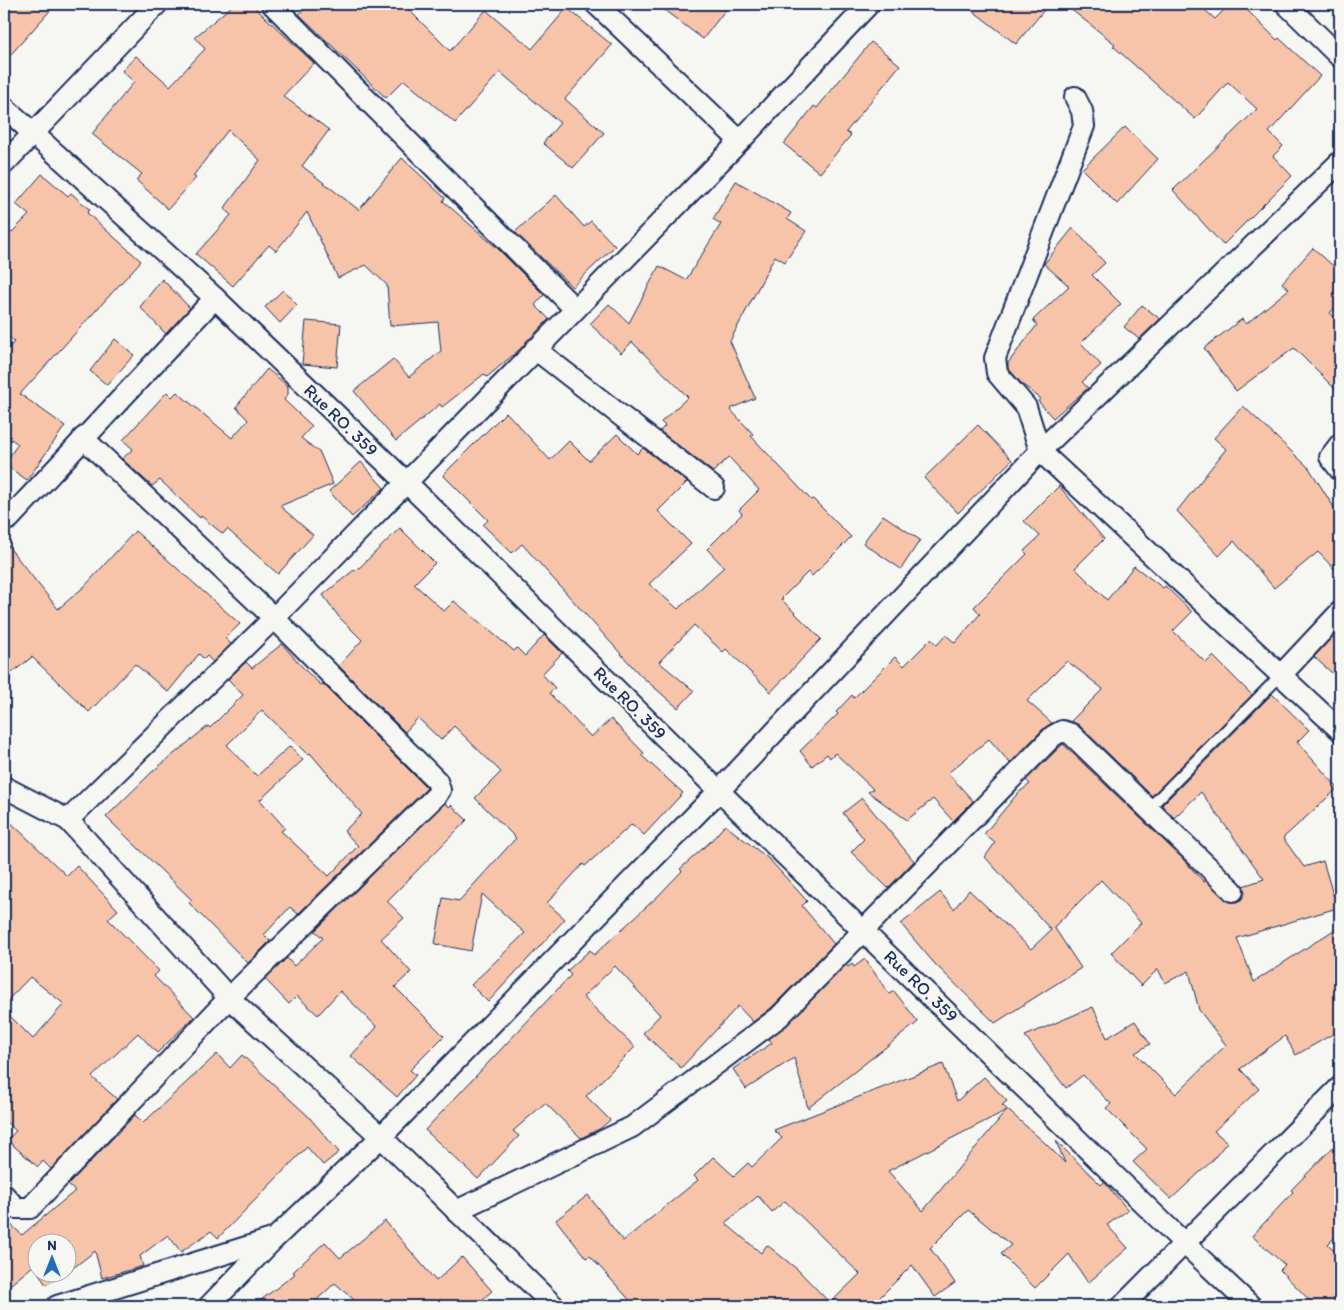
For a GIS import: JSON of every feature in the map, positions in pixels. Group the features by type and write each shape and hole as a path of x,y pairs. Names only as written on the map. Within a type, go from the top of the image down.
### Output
{"street":[{"path":"4,164 157,4"},
{"path":"272,4 575,309"},
{"path":"596,4 740,141"},
{"path":"68,820 274,618 405,481 740,141 869,4"},
{"path":"1286,4 1340,57"},
{"path":"1075,97 1082,111 1084,126 995,358 997,373 1026,407 1040,451 1340,730"},
{"name":"Rue RO. 359","path":"4,107 215,298 405,481 719,791 1251,1306"},
{"path":"209,1306 274,1239 381,1137 719,791 1040,451 1340,162"},
{"path":"9,519 215,298"},
{"path":"536,349 714,488"},
{"path":"4,1195 16,1208 30,1208 229,998 440,790 438,781 274,618 83,438"},
{"path":"1340,444 1330,457 1340,470"},
{"path":"1281,675 1340,612"},
{"path":"456,1211 632,1128 779,1017 865,931 1053,736 1062,731 1071,734 1232,891"},
{"path":"4,788 68,820 229,998 381,1137 554,1306"},
{"path":"1122,1306 1340,1087"},
{"path":"58,1306 274,1239"}],"lane":[{"path":"1149,808 1281,675"}],"building":[{"path":"4,4 56,4 4,62"},
{"path":"234,4 251,4 314,63 283,96 329,130 302,166 359,210 402,158 445,198 443,201 497,248 544,295 535,305 549,319 519,350 487,377 484,374 442,407 440,404 396,441 354,391 393,359 409,377 441,351 438,322 390,326 387,285 366,265 338,278 307,212 276,251 269,245 233,286 196,254 231,215 224,209 260,160 228,130 193,176 196,178 168,209 136,180 142,174 92,134 134,82 122,71 136,56 170,86 205,49 195,37"},
{"path":"311,4 403,4 450,51 486,10 532,49 567,8 612,45 565,99 604,133 573,168 543,143 560,123 500,72 455,123 404,80 386,98 299,14"},
{"path":"656,4 730,4 703,39"},
{"path":"964,4 1049,4 1016,44"},
{"path":"1064,4 1198,4 1215,19 1230,4 1241,4 1277,40 1279,38 1320,76 1269,132 1283,146 1273,156 1292,176 1223,245 1173,190 1257,109 1228,82 1195,119 1113,46 1115,44"},
{"path":"871,42 900,65 846,132 851,135 820,173 784,144 814,106 817,108"},
{"path":"1125,127 1158,159 1117,204 1082,169"},
{"path":"42,174 68,196 71,193 90,210 87,213 141,261 20,394 65,426 27,480 4,464 18,444 4,434 4,354 14,342 4,331 4,240 29,215 16,204"},
{"path":"736,181 791,213 787,219 806,231 785,262 775,256 730,341 755,398 730,409 753,434 751,436 811,500 813,499 851,537 812,576 808,572 781,599 821,639 771,692 726,649 723,652 694,625 659,662 694,691 678,708 640,675 522,544 512,553 483,525 488,520 443,475 506,412 550,460 569,441 589,461 617,434 637,454 643,448 687,482 658,511 691,544 649,584 678,609 724,567 707,549 742,514 739,510 759,490 729,457 713,472 660,431 665,426 661,422 688,397 632,342 621,353 590,324 609,304 629,323 659,266 686,280 721,224 713,219"},
{"path":"556,195 584,227 591,221 615,246 572,287 515,232"},
{"path":"1073,228 1105,263 1092,275 1121,304 1081,343 1101,365 1082,382 1088,388 1053,418 1038,401 1041,399 1022,384 1008,368 1008,363 1037,325 1033,320 1069,286 1044,264"},
{"path":"1313,248 1340,272 1340,301 1330,313 1340,323 1340,394 1294,348 1236,391 1204,348 1242,319 1246,324 1289,289 1282,283"},
{"path":"162,279 190,308 166,334 140,307"},
{"path":"283,290 297,305 280,323 265,307"},
{"path":"1142,305 1160,319 1139,339 1124,327"},
{"path":"306,321 341,324 337,367 302,364"},
{"path":"115,339 134,355 107,385 90,371"},
{"path":"267,369 288,386 288,394 284,400 312,426 301,438 320,453 333,484 280,506 313,535 278,574 227,529 223,534 201,516 200,518 160,480 152,486 122,459 133,449 123,440 167,392 172,397 177,392 232,438 248,420 236,407"},
{"path":"1243,406 1309,468 1340,517 1340,575 1318,552 1274,588 1234,541 1219,556 1177,511 1226,449 1214,438"},
{"path":"978,425 1012,460 958,513 924,478"},
{"path":"361,462 384,488 352,517 329,491"},
{"path":"1059,486 1104,539 1075,568 1107,600 1134,566 1163,588 1165,586 1192,612 1173,631 1206,663 1213,656 1252,695 1152,796 1079,725 1071,721 1103,689 1067,661 1027,701 1052,723 1044,728 1010,763 989,739 948,773 973,801 953,821 933,799 907,820 868,792 873,789 835,753 830,758 827,754 812,766 800,751 838,714 836,712 852,695 854,698 895,657 904,666 931,639 937,645 946,635 955,643 980,614 974,607 1027,554 1024,551 1040,536 1024,521"},
{"path":"883,515 920,540 901,569 863,543"},
{"path":"400,528 435,563 414,584 444,611 454,601 514,651 517,648 525,656 544,635 562,653 542,674 555,688 549,693 591,737 611,719 644,753 641,755 683,793 644,835 632,824 585,866 583,864 547,903 565,919 488,1002 471,985 525,933 482,894 471,951 435,944 443,898 459,901 516,838 475,798 501,772 454,726 441,740 418,718 405,732 339,666 362,640 339,617 323,595 354,570 356,571"},
{"path":"135,531 240,624 225,638 231,644 213,662 207,656 204,659 199,654 168,692 135,664 89,712 32,657 4,679 4,541 58,609 85,586"},
{"path":"1340,629 1340,680 1314,657"},
{"path":"282,644 305,670 321,685 323,684 427,788 298,914 290,907 264,935 270,941 248,963 189,903 192,900 106,817 152,772 208,726 210,728 243,695 228,679 246,662 252,668","holes":["262,710 308,755 310,753 362,814 344,831 358,846 329,876 281,831 285,828 260,800 303,760 290,746 257,776 227,745"]},
{"path":"1272,694 1309,730 1297,742 1338,788 1283,838 1304,867 1323,861 1337,908 1237,938 1254,982 1340,926 1340,1030 1296,1055 1285,1036 1240,1069 1259,1089 1214,1131 1227,1142 1212,1161 1171,1199 1133,1162 1147,1149 1106,1108 1111,1104 1083,1075 1066,1088 1025,1036 1093,1007 1107,1038 1135,1021 1150,1044 1135,1053 1176,1094 1226,1045 1199,1010 1189,971 1165,983 1158,969 1141,986 1111,953 1141,923 1101,880 1054,927 1081,968 995,1023 934,963 901,924 940,892 954,909 969,890 1031,949 1051,930 985,857 995,843 984,834 1018,793 1030,784 1026,780 1063,744 1181,857 1204,882 1206,881 1230,902 1241,900 1245,893 1243,886 1264,879 1201,792 1174,818 1162,805"},
{"path":"862,798 914,861 888,888 851,852 864,839 843,813"},
{"path":"445,803 449,807 451,805 467,820 387,901 404,918 381,939 411,972 395,987 444,1036 410,1070 416,1075 397,1097 351,1056 377,1027 340,991 318,1015 297,996 289,1004 265,979 287,958 294,966 323,938 315,931"},
{"path":"4,816 67,876 77,866 118,910 108,919 159,971 154,976 194,1017 157,1053 138,1033 92,1077 117,1099 51,1169 43,1161 38,1167 7,1140 16,1131 4,1120 4,1010 33,1039 64,1004 30,977 4,1004"},
{"path":"725,825 769,859 807,901 802,906 834,944 771,1008 753,1022 738,1006 681,1068 643,1033 660,1015 615,966 583,997 635,1047 586,1096 610,1120 601,1128 581,1138 545,1103 513,1131 519,1136 478,1179 425,1130 571,975 567,971 590,950 594,955 658,896 682,871 680,869 712,840"},
{"path":"865,959 889,994 894,991 918,1022 808,1108 794,1058 746,1089 733,1069 772,1043 769,1039 787,1025 846,965 848,967 852,964 854,967"},
{"path":"217,1054 230,1068 242,1055 308,1116 339,1152 323,1165 307,1147 218,1238 211,1231 181,1252 168,1235 140,1256 143,1266 102,1278 95,1251 78,1264 78,1232 28,1232 28,1270 4,1290 4,1218 22,1235 75,1191 68,1185 135,1115 143,1123"},
{"path":"943,1064 957,1101 984,1077 1007,1101 1002,1105 1065,1163 1056,1141 1101,1185 1104,1182 1128,1210 1107,1225 1128,1248 1088,1283 1069,1254 1035,1288 1001,1254 1011,1245 968,1210 930,1248 955,1283 935,1297 912,1265 871,1306 635,1306 590,1256 586,1258 556,1220 588,1195 623,1241 698,1180 694,1176 713,1157 734,1176 748,1163 752,1167 782,1138 774,1130","holes":["1007,1110 923,1211 888,1171","758,1196 772,1212 785,1201 860,1274 830,1303 798,1270 767,1245 761,1253 725,1223"]},
{"path":"1340,1140 1340,1232 1328,1244 1340,1256 1340,1306 1315,1306 1280,1270 1285,1265 1252,1236 1293,1192 1291,1190"},
{"path":"385,1221 436,1281 462,1257 492,1291 475,1306 361,1306 335,1283 310,1306 253,1306 295,1274 293,1272 325,1242 340,1258"}]}
